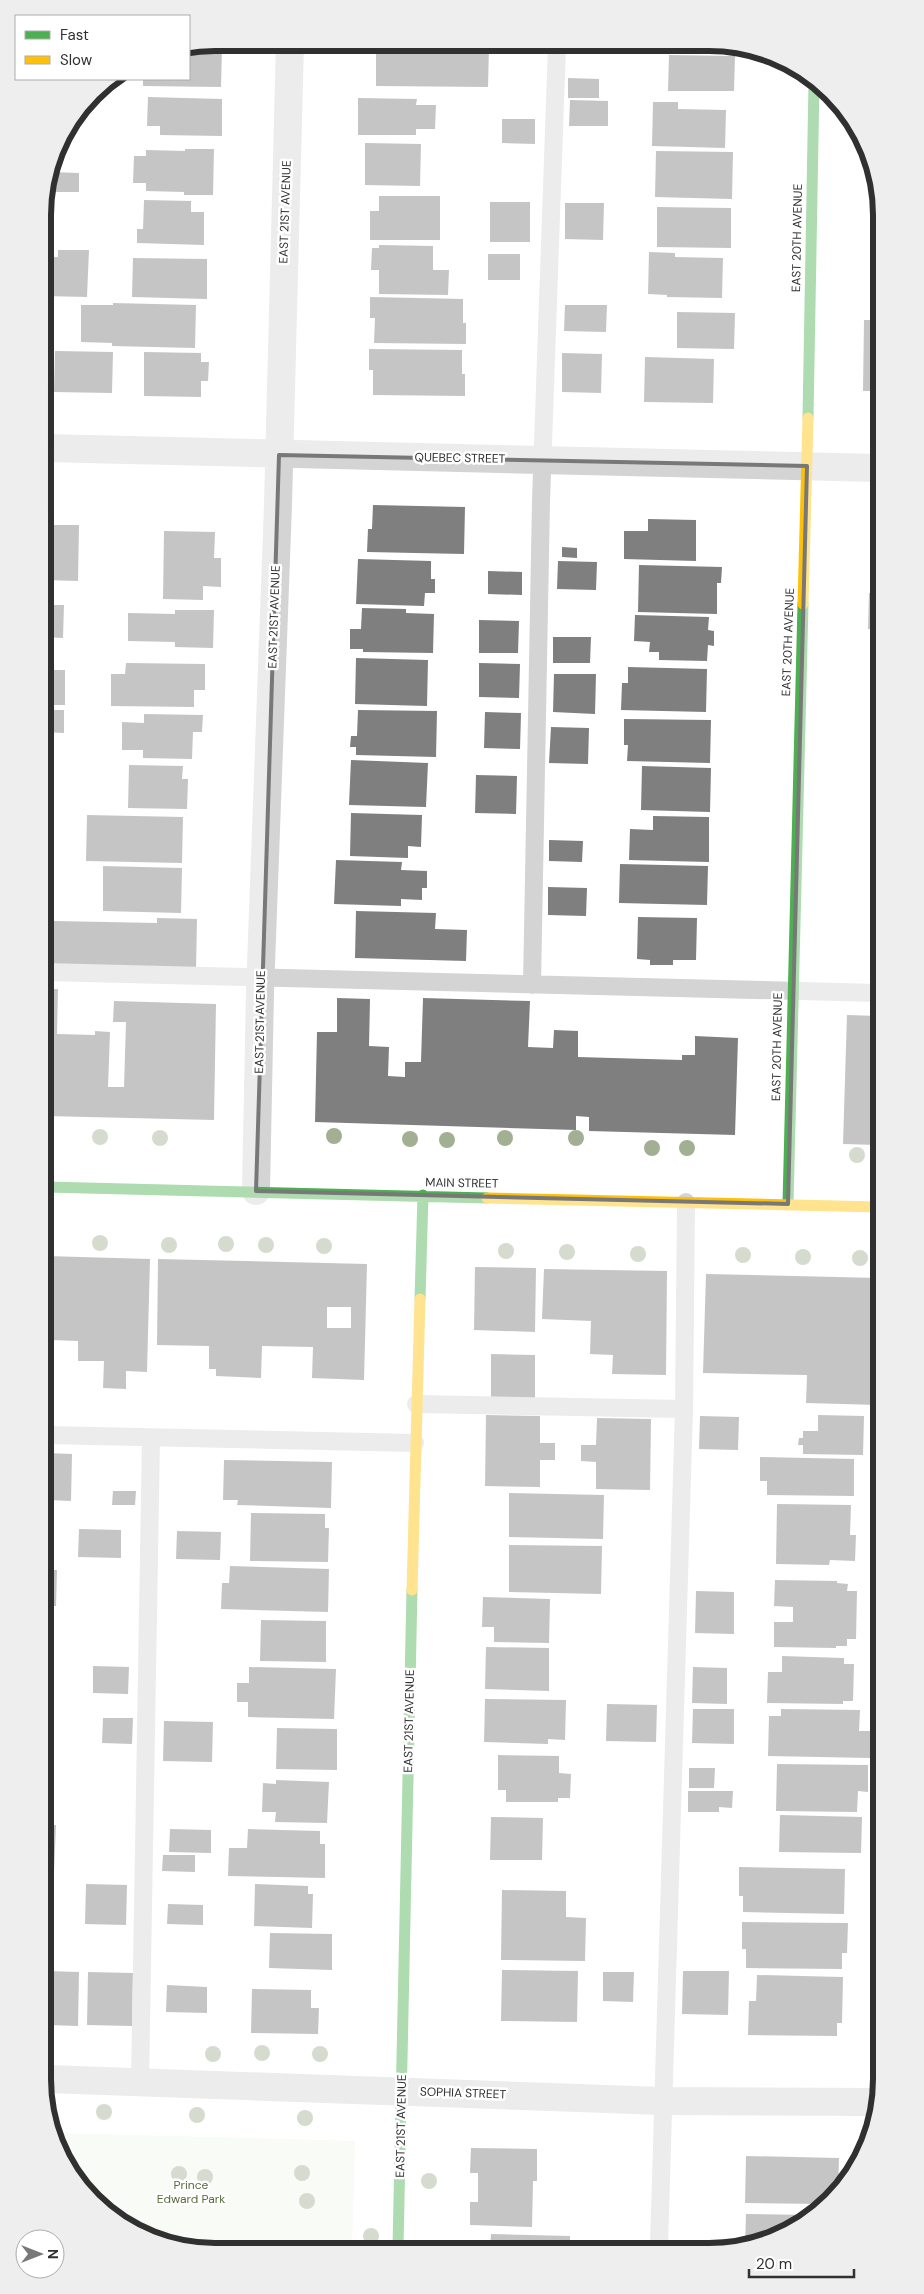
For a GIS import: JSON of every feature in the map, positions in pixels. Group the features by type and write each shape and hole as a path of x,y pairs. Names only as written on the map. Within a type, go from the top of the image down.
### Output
{"street":[{"name":"EAST 21ST AVENUE","path":"256,1191 290,52"},
{"name":"EAST 20TH AVENUE","path":"788,1204 807,466 814,90"},
{"name":"QUEBEC STREET","path":"52,448 873,468"},
{"name":"MAIN STREET","path":"51,1187 872,1207"},
{"name":"EAST 21ST AVENUE","path":"398,2243 415,1443 423,1195"},
{"name":"SOPHIA STREET","path":"51,2079 662,2101 871,2102"}],"lane":[{"path":"532,985 542,460 557,51"},
{"path":"52,972 873,993"},
{"path":"659,2243 684,1409 686,1202"},
{"path":"416,1404 684,1409"},
{"path":"51,1435 415,1443"},
{"path":"140,2083 151,1438"}],"highlighted area":[{"path":"279,455 807,466 788,1204 256,1191"}],"green space":[{"name":"Prince Edward Park","path":"61,2133 355,2141 352,2243 216,2243 183,2240 163,2234 133,2221 116,2209 99,2195 85,2178 73,2161"}],"building":[{"path":"489,51 488,87 376,86 376,52"},
{"path":"222,52 221,87 143,86 143,80 190,80 190,53"},
{"path":"669,55 735,56 734,91 668,91"},
{"path":"568,78 599,79 599,98 568,98"},
{"path":"148,97 222,99 222,136 160,135 160,126 147,126"},
{"path":"358,98 417,99 416,105 436,105 435,129 416,129 416,135 358,135"},
{"path":"570,100 608,101 608,126 569,126"},
{"path":"653,102 678,102 678,109 726,110 725,148 652,146"},
{"path":"502,119 535,119 535,144 502,143"},
{"path":"365,143 421,144 420,186 365,185"},
{"path":"185,149 214,149 213,195 184,195 184,192 146,191 146,183 133,183 134,156 146,156 146,150 185,151"},
{"path":"656,151 733,152 732,199 655,197"},
{"path":"57,172 79,173 79,192 53,192"},
{"path":"379,196 440,196 440,240 370,240 370,211 379,211"},
{"path":"144,200 191,201 191,212 204,212 204,245 137,243 137,229 143,229"},
{"path":"490,202 530,202 530,242 490,242"},
{"path":"565,203 604,203 603,240 565,239"},
{"path":"657,207 731,208 731,248 657,247"},
{"path":"379,245 433,246 433,270 449,270 448,295 379,294 379,270 371,270 372,248 379,248"},
{"path":"58,250 89,250 87,297 52,296 52,257 58,257"},
{"path":"649,252 675,253 675,257 723,258 722,298 667,297 667,295 648,294"},
{"path":"488,254 520,254 520,280 488,280"},
{"path":"133,258 207,259 207,299 132,297"},
{"path":"370,297 463,299 463,323 466,323 466,344 374,343 375,318 370,318"},
{"path":"113,303 196,305 195,348 112,346 112,343 81,342 81,305 113,305"},
{"path":"565,305 607,305 606,332 564,331"},
{"path":"677,312 735,313 734,349 677,348"},
{"path":"864,320 873,320 873,391 863,391"},
{"path":"369,349 462,350 462,374 465,374 465,396 373,395 373,370 369,370"},
{"path":"55,351 113,352 112,393 54,392"},
{"path":"144,352 201,353 201,362 209,362 208,381 201,381 201,397 144,396"},
{"path":"562,353 602,354 601,393 562,392"},
{"path":"645,357 714,359 713,403 644,402"},
{"path":"373,505 465,507 464,554 367,552 368,529 372,529"},
{"path":"648,519 696,520 696,561 624,559 624,531 648,531"},
{"path":"52,525 79,525 78,581 52,580"},
{"path":"164,531 215,532 214,558 221,558 221,587 203,586 203,600 163,599"},
{"path":"562,547 577,548 577,558 562,557"},
{"path":"358,559 431,561 431,579 435,579 435,593 425,593 424,606 356,604"},
{"path":"558,561 597,562 596,590 557,589"},
{"path":"639,565 722,567 721,583 717,583 717,614 638,612"},
{"path":"488,571 522,572 522,595 488,594"},
{"path":"869,593 873,593 873,629 868,629"},
{"path":"52,605 64,605 63,638 52,637"},
{"path":"362,608 406,609 406,613 434,614 433,653 363,652 363,649 350,649 350,629 361,629"},
{"path":"175,610 214,610 213,648 175,647 175,642 128,641 128,613 175,614"},
{"path":"635,615 709,617 708,630 714,631 714,646 708,645 707,661 659,660 659,652 649,652 650,642 634,641"},
{"path":"479,620 519,621 518,653 479,653"},
{"path":"553,637 591,637 590,663 553,663"},
{"path":"356,658 428,660 427,706 355,704"},
{"path":"126,663 205,664 205,690 194,690 194,707 111,706 111,674 125,674"},
{"path":"479,663 520,664 519,698 479,697"},
{"path":"628,667 707,669 706,712 621,710 622,683 628,683"},
{"path":"52,670 65,670 65,705 52,705"},
{"path":"554,674 596,674 595,714 553,712"},
{"path":"52,710 64,710 64,733 52,732"},
{"path":"358,710 437,711 436,757 356,755 356,747 350,747 351,736 357,736"},
{"path":"485,712 521,713 520,749 484,748"},
{"path":"144,714 203,715 202,732 193,732 192,759 143,758 143,750 122,750 122,722 144,723"},
{"path":"624,719 711,720 710,763 627,761 628,745 624,745"},
{"path":"551,727 589,728 588,764 549,763"},
{"path":"351,760 428,763 426,807 349,805"},
{"path":"129,765 183,766 182,779 188,779 187,809 128,808"},
{"path":"642,766 711,768 710,812 641,810"},
{"path":"476,775 517,776 516,814 475,813"},
{"path":"351,813 422,815 421,847 408,846 408,858 350,856"},
{"path":"87,815 183,817 182,863 86,861"},
{"path":"653,816 709,817 709,862 629,860 630,829 653,830"},
{"path":"549,840 583,841 582,862 549,861"},
{"path":"336,860 402,862 401,870 427,871 427,888 422,888 422,900 401,899 401,906 334,904"},
{"path":"620,864 708,866 707,905 619,903"},
{"path":"103,866 182,868 181,913 103,911"},
{"path":"548,887 587,888 586,916 548,915"},
{"path":"356,911 436,913 435,929 467,930 466,961 355,958"},
{"path":"638,917 697,918 696,960 673,960 673,965 650,965 650,960 637,959"},
{"path":"157,918 197,919 196,969 53,966 54,921 157,923"},
{"path":"52,989 58,989 57,1034 95,1035 95,1031 110,1032 108,1087 124,1087 126,1022 113,1022 114,1001 216,1004 214,1120 52,1116"},
{"path":"337,998 370,999 369,1046 389,1047 388,1076 405,1077 405,1062 421,1062 423,998 530,1001 528,1047 553,1048 554,1030 578,1031 578,1057 682,1060 682,1055 695,1055 695,1036 738,1038 735,1135 589,1131 589,1117 576,1116 576,1130 315,1122 317,1032 337,1032"},
{"path":"847,1015 873,1016 873,1145 843,1144"},
{"path":"51,1256 150,1259 147,1372 126,1371 126,1389 103,1388 104,1361 78,1361 78,1341 51,1340"},
{"path":"158,1259 367,1264 364,1380 312,1378 313,1347 262,1346 261,1378 216,1376 216,1369 209,1369 209,1346 157,1345","holes":["327,1307 351,1307 351,1328 327,1328"]},
{"path":"475,1267 536,1268 535,1332 474,1330"},
{"path":"544,1269 667,1271 666,1375 612,1374 613,1355 590,1354 591,1321 542,1319"},
{"path":"706,1274 872,1278 872,1405 806,1403 807,1375 703,1373"},
{"path":"491,1354 535,1355 535,1403 491,1402"},
{"path":"486,1415 540,1416 540,1443 555,1443 555,1460 540,1460 540,1487 485,1486"},
{"path":"818,1415 864,1416 863,1455 803,1454 803,1445 798,1445 799,1438 803,1438 803,1431 818,1431"},
{"path":"700,1416 739,1417 738,1450 699,1449"},
{"path":"597,1418 651,1419 650,1490 596,1489 596,1462 581,1461 581,1445 596,1445"},
{"path":"51,1453 72,1454 71,1501 51,1500"},
{"path":"760,1457 854,1459 854,1496 767,1495 767,1481 760,1481"},
{"path":"224,1460 332,1462 331,1508 237,1505 238,1500 223,1500"},
{"path":"113,1491 136,1491 135,1505 112,1505"},
{"path":"509,1493 604,1495 603,1539 509,1537"},
{"path":"777,1504 851,1505 850,1535 856,1535 855,1561 830,1560 829,1565 776,1564"},
{"path":"251,1513 325,1514 325,1528 329,1528 328,1562 250,1561"},
{"path":"79,1529 121,1530 121,1558 78,1557"},
{"path":"177,1531 221,1532 220,1560 176,1559"},
{"path":"509,1545 602,1546 601,1594 509,1592"},
{"path":"230,1566 329,1569 328,1612 221,1609 222,1583 229,1583"},
{"path":"51,1570 57,1570 56,1606 51,1606"},
{"path":"775,1580 837,1581 837,1583 848,1584 847,1591 857,1591 856,1639 847,1639 847,1646 836,1646 836,1648 774,1647 774,1622 793,1622 793,1607 774,1606"},
{"path":"696,1591 734,1592 734,1634 695,1633"},
{"path":"483,1597 550,1599 549,1643 494,1642 494,1627 482,1627"},
{"path":"261,1620 326,1621 326,1662 260,1661"},
{"path":"486,1647 549,1648 549,1691 485,1689"},
{"path":"782,1656 844,1658 844,1664 854,1664 853,1701 843,1701 843,1704 767,1703 768,1672 782,1672"},
{"path":"93,1666 129,1667 128,1694 93,1693"},
{"path":"249,1667 336,1669 334,1719 248,1717 248,1702 237,1702 237,1683 249,1683"},
{"path":"693,1667 727,1668 727,1704 692,1703"},
{"path":"485,1699 566,1700 565,1740 548,1739 548,1744 484,1742"},
{"path":"607,1704 657,1705 656,1742 606,1741"},
{"path":"693,1709 734,1709 734,1744 692,1743"},
{"path":"781,1709 860,1710 859,1731 870,1731 870,1758 768,1756 769,1716 781,1716"},
{"path":"103,1718 133,1718 132,1744 102,1743"},
{"path":"164,1721 213,1722 212,1762 163,1761"},
{"path":"277,1728 337,1729 337,1770 276,1769"},
{"path":"498,1755 559,1756 559,1773 571,1774 570,1798 558,1798 558,1802 506,1802 506,1790 498,1790"},
{"path":"777,1764 868,1765 868,1792 858,1791 857,1812 776,1811"},
{"path":"689,1768 715,1768 714,1788 689,1788"},
{"path":"276,1780 329,1782 327,1823 275,1822 276,1812 262,1812 263,1783 276,1784"},
{"path":"688,1791 733,1791 732,1808 719,1807 719,1812 688,1812"},
{"path":"780,1815 862,1817 861,1853 779,1852"},
{"path":"491,1817 543,1818 542,1860 490,1860"},
{"path":"51,1825 56,1825 54,1872 51,1872"},
{"path":"170,1829 211,1830 211,1853 169,1852"},
{"path":"248,1829 320,1831 320,1844 325,1844 325,1878 228,1876 229,1848 247,1848"},
{"path":"163,1855 195,1855 195,1872 162,1871"},
{"path":"739,1867 845,1869 844,1914 743,1912 743,1896 739,1896"},
{"path":"86,1884 127,1885 126,1925 85,1924"},
{"path":"255,1884 308,1886 308,1894 313,1894 312,1928 254,1926"},
{"path":"502,1890 566,1891 566,1917 586,1918 585,1961 501,1960"},
{"path":"168,1904 203,1905 203,1925 167,1924"},
{"path":"742,1922 848,1923 847,1953 842,1953 842,1969 746,1968 746,1949 742,1949"},
{"path":"270,1933 332,1934 332,1970 269,1968"},
{"path":"502,1970 578,1971 577,2022 501,2021"},
{"path":"51,1971 79,1972 78,2026 51,2025"},
{"path":"683,1971 729,1971 728,2015 682,2014"},
{"path":"88,1972 133,1973 132,2026 87,2025"},
{"path":"603,1972 634,1972 633,2002 603,2001"},
{"path":"757,1975 843,1977 842,2023 837,2023 837,2036 748,2035 749,2001 756,2001"},
{"path":"167,1985 207,1987 207,2013 166,2012"},
{"path":"252,1989 311,1990 311,2008 319,2008 318,2034 251,2033"},
{"path":"471,2148 537,2149 537,2181 533,2181 532,2227 470,2225 470,2202 478,2202 478,2173 470,2173"},
{"path":"746,2156 839,2158 838,2179 815,2204 745,2203"},
{"path":"746,2214 800,2215 781,2226 745,2238"},
{"path":"491,2234 570,2236 570,2243 490,2243"}],"traffic: fast":[{"path":"808,418 814,90"},
{"path":"788,1204 803,604"},
{"path":"51,1187 487,1198"},
{"path":"420,1299 423,1195"},
{"path":"398,2243 412,1590"}],"traffic: slow":[{"path":"803,604 808,418"},
{"path":"487,1198 872,1207"},
{"path":"412,1590 420,1299"}]}
